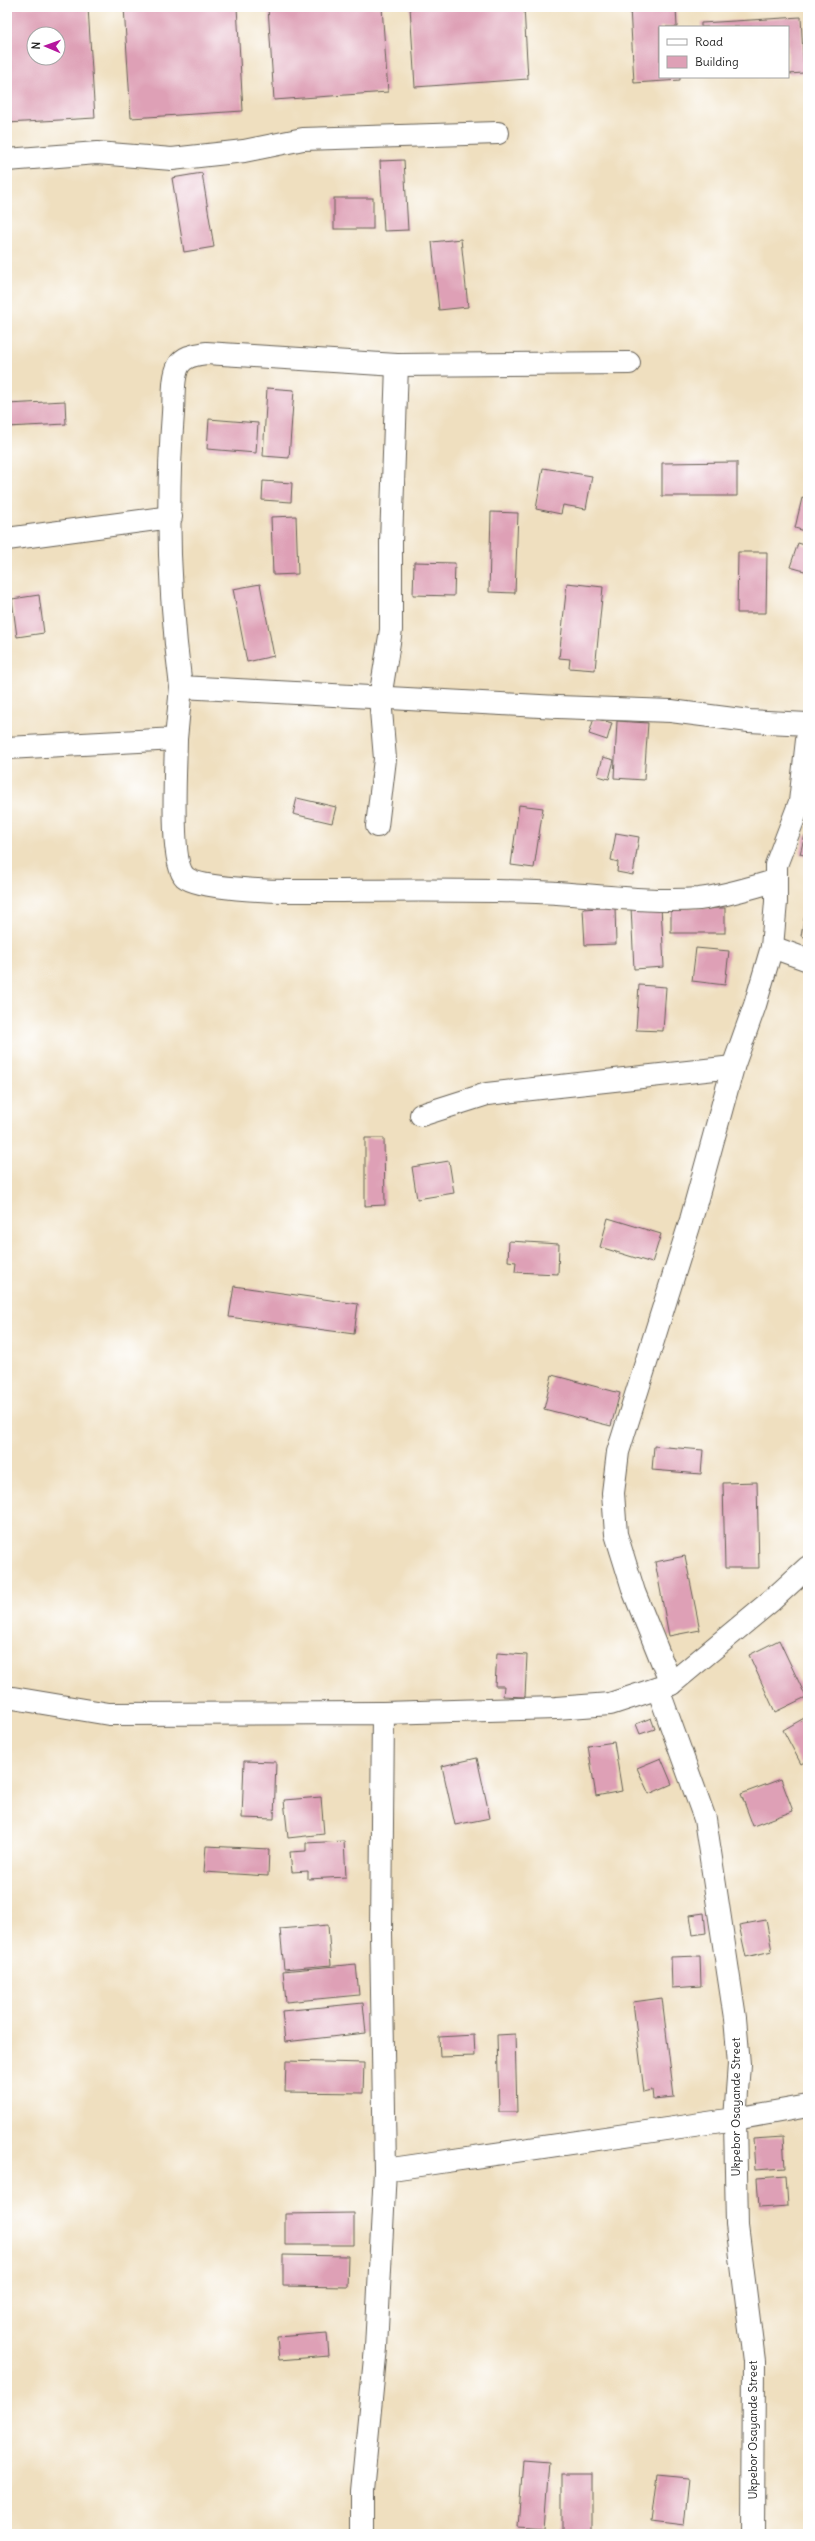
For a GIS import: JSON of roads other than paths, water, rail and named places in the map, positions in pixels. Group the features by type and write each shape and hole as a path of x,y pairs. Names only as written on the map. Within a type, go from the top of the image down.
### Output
{"street":[{"path":"7,160 97,153 172,159 244,151 303,139 498,133"},
{"path":"629,363 397,365 206,353 190,356 179,365 175,385 171,517 171,597 181,687 176,739 176,846 179,864 185,876 198,884 279,891 536,892 699,899 729,894 774,881"},
{"path":"377,826 385,760 380,698 391,630 391,544 397,365"},
{"path":"7,539 171,517"},
{"path":"181,687 380,698 671,711 749,721 808,724"},
{"name":"Ukpebor Osayande Street","path":"753,2534 754,2361 737,2225 735,2120 739,2064 735,2018 705,1819 618,1541 613,1493 618,1452 691,1220 734,1067 755,1005 772,947 776,902 774,881 781,847 800,802 808,731"},
{"path":"7,748 176,739"},
{"path":"772,947 808,960"},
{"path":"421,1115 487,1094 734,1067"},
{"path":"7,1697 109,1714 384,1713 556,1708 610,1704 664,1686 772,1600 808,1567"},
{"path":"362,2534 362,2491 376,2348 385,2170 381,1933 384,1713"},
{"path":"385,2170 735,2120 808,2106"}]}
